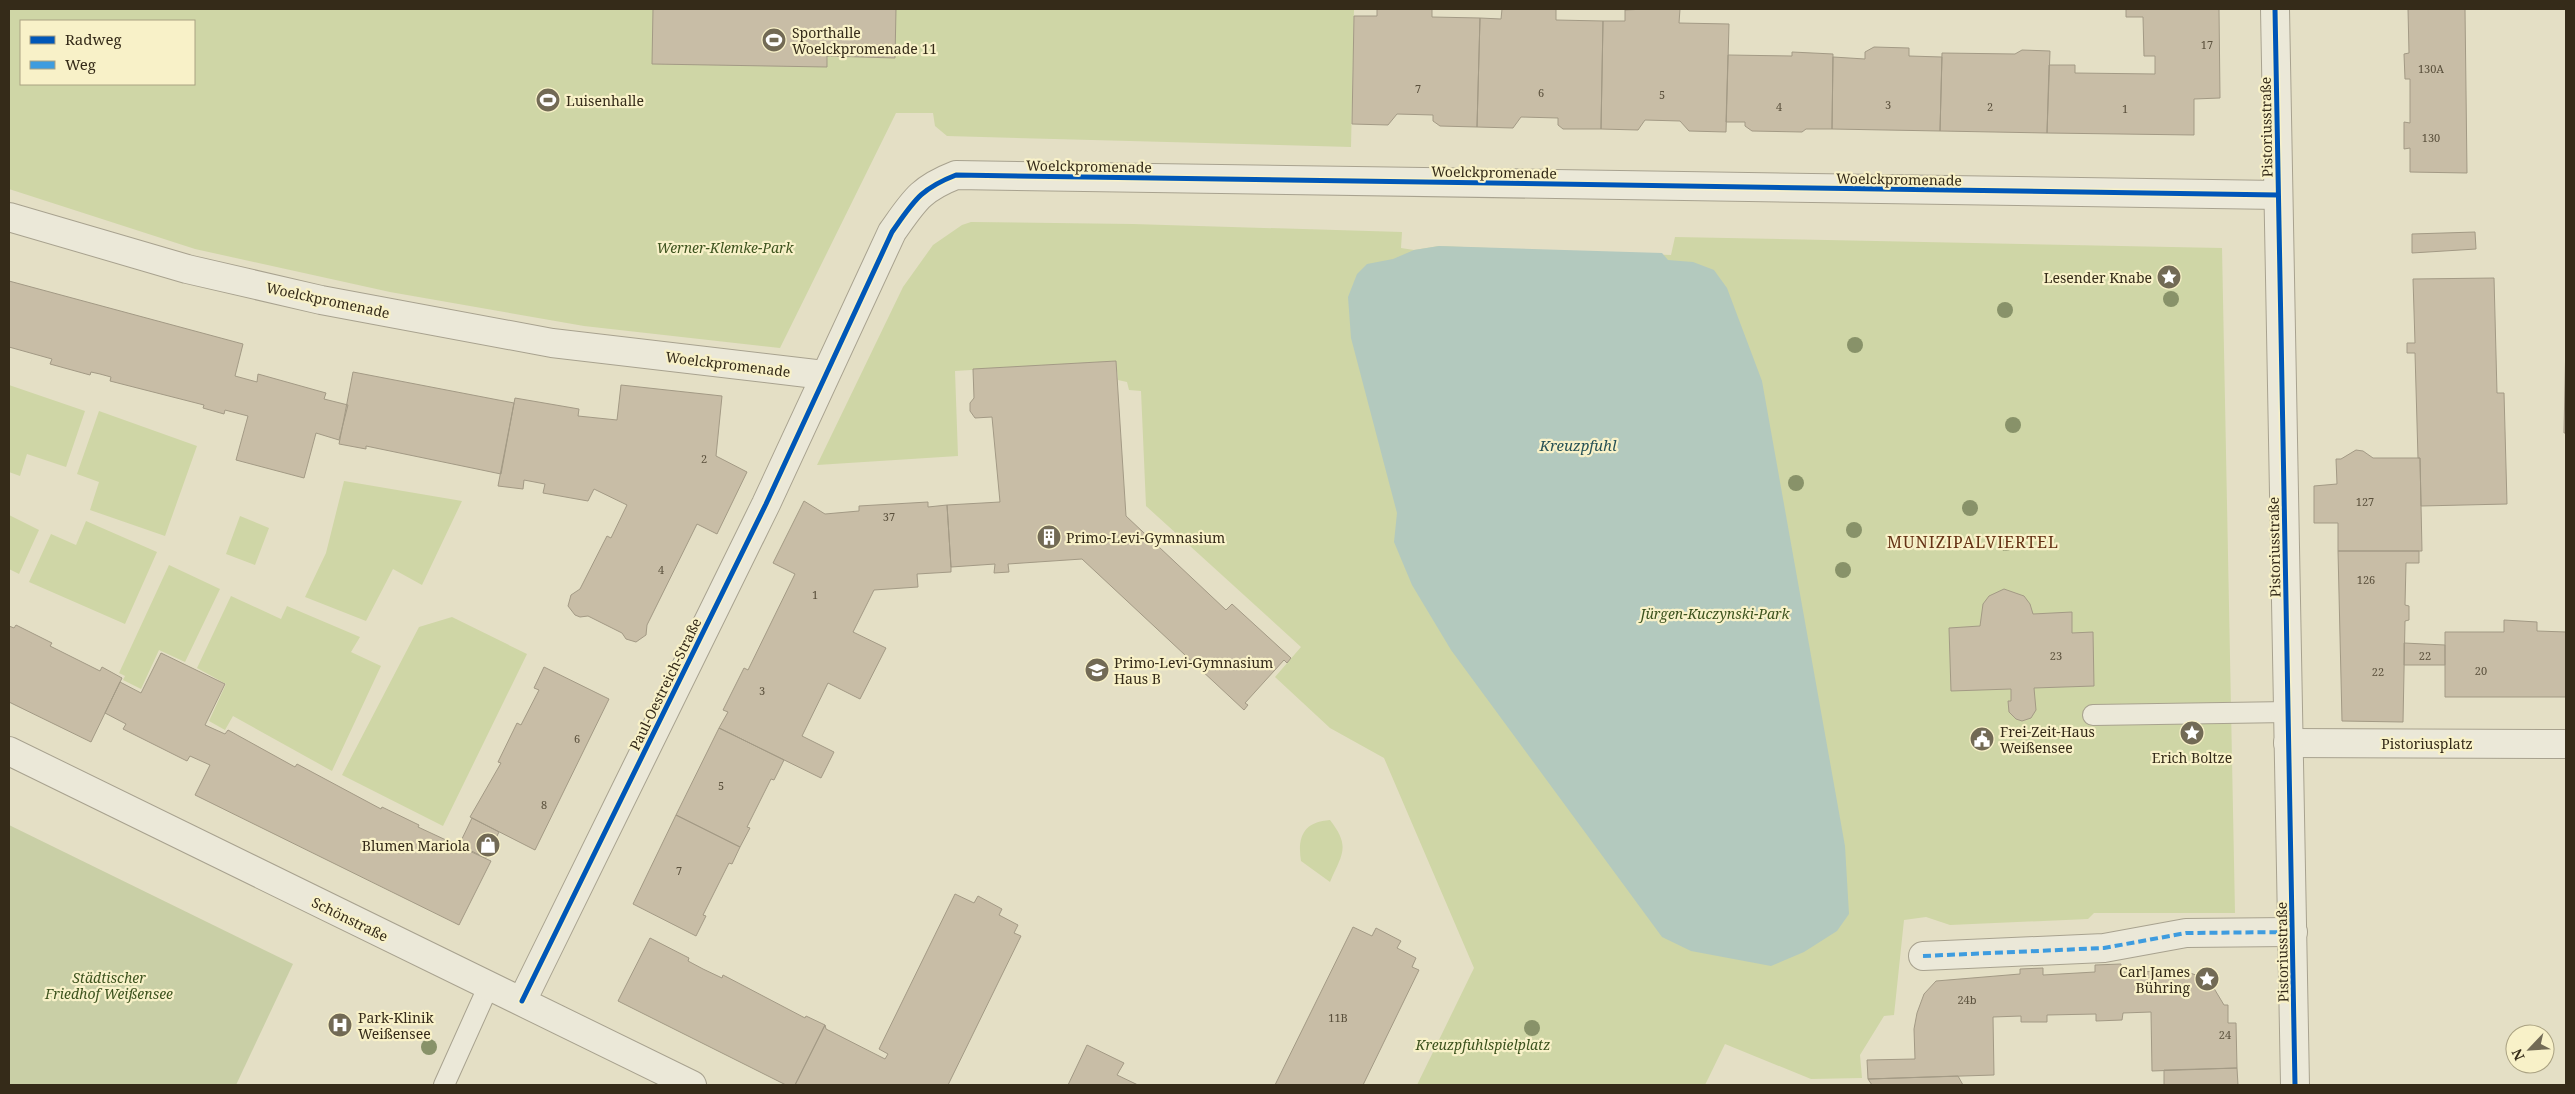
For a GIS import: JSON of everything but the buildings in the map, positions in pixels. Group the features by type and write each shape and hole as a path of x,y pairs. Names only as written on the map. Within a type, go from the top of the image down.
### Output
{"street":[{"name":"Pistoriusstraße","path":"2275,9 2293,932 2294,1085"},
{"name":"Woelckpromenade","path":"9,216 187,269 320,300 552,344 824,375 892,232 917,197 933,184 956,175 2278,195"},
{"name":"Paul-Oestreich-Straße","path":"522,1001 766,504 824,375"},
{"name":"Pistoriusplatz","path":"2288,742 2566,744"},
{"name":"Schönstraße","path":"9,751 692,1085"},
{"path":"1923,956 2104,948 2186,933 2293,932"}],"lane":[{"path":"2093,715 2289,712"},
{"path":"444,1085 489,985"}],"green space":[{"name":"Werner-Klemke-Park","path":"9,9 1354,9 1351,147 947,136 935,126 933,113 896,113 780,348 584,326 390,292 195,249 9,189"},
{"name":"Jürgen-Kuczynski-Park","path":"971,222 1133,224 1402,232 1401,248 1414,250 1439,246 1671,255 1675,237 2222,248 2235,913 2094,913 2088,919 1950,925 1926,917 1904,920 1894,1015 1884,1016 1860,1055 1862,1078 1811,1079 1725,1044 1705,1085 1417,1085 1474,968 1384,758 1330,728 1275,677 1301,647 1146,506 1141,391 1129,390 1127,382 1118,380 1116,361 955,371 958,456 817,465 903,287 933,245 962,225"},
{"path":"9,385 85,411 66,467 27,454 20,476 9,472"},
{"path":"99,411 197,446 165,536 90,510 99,482 77,474"},
{"path":"344,481 462,501 422,585 393,569 366,621 305,597 326,553"},
{"path":"9,515 39,530 19,574 9,569"},
{"path":"240,516 269,528 255,565 226,554"},
{"path":"86,521 157,552 125,624 29,582 51,534 76,545"},
{"path":"169,565 220,589 185,662 159,650 141,689 123,680 125,676 119,673"},
{"path":"231,596 281,619 287,606 360,637 351,652 381,666 332,771 233,716 225,730 209,721 226,684 197,668"},
{"path":"452,617 527,654 443,826 342,775 419,627"},
{"path":"1330,820 1341,837 1342,851 1330,882 1301,861 1300,844 1308,827 1321,821"},
{"name":"Städtischer Friedhof Weißensee","path":"9,825 293,964 236,1085 9,1085"}],"water":[{"name":"Kreuzpfuhl","path":"1439,246 1662,253 1668,260 1693,262 1714,270 1727,288 1762,381 1845,846 1849,914 1837,931 1804,952 1771,966 1691,951 1662,937 1451,650 1412,585 1394,542 1397,513 1351,338 1348,297 1357,274 1367,264 1393,259 1414,250"}],"marked path":[{"path":"1923,956 2104,948 2186,933 2293,932"}],"cycle path":[{"path":"2275,9 2295,1085"},
{"path":"522,1001 766,504 892,232 912,204 926,191 944,180 956,175 2278,195"}],"place":[{"name":"Sporthalle Woelckpromenade 11","path":"774,40"},
{"name":"Luisenhalle","path":"548,100"},
{"name":"Lesender Knabe","path":"2169,277"},
{"name":"Primo-Levi-Gymnasium","path":"1049,537"},
{"name":"Primo-Levi-Gymnasium Haus B","path":"1097,670"},
{"name":"Erich Boltze","path":"2192,733"},
{"name":"Frei-Zeit-Haus Weißensee","path":"1982,739"},
{"name":"Blumen Mariola","path":"488,845"},
{"name":"Carl James Bühring","path":"2207,979"},
{"name":"Park-Klinik Weißensee","path":"340,1025"}],"district":[{"name":"MUNIZIPALVIERTEL","path":"1973,542"}],"park label":[{"name":"Kreuzpfuhlspielplatz","path":"1483,1044"}]}
